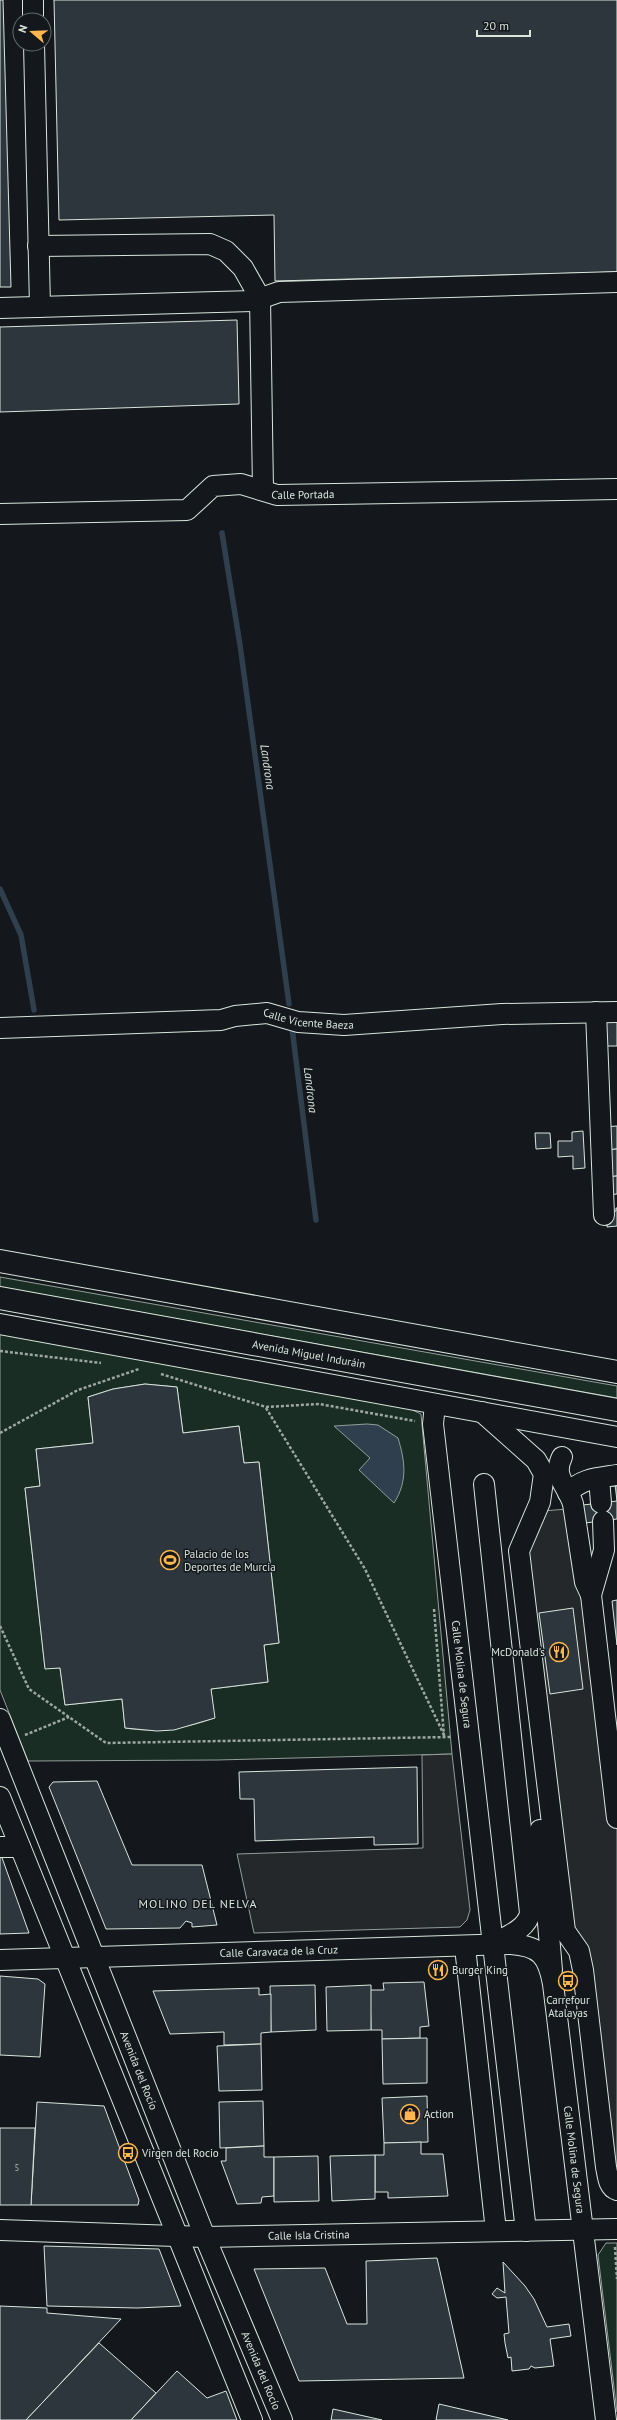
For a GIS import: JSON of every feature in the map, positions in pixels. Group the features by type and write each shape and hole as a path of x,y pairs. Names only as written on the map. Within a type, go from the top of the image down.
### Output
{"main road":[{"path":"0,1261 617,1372"},
{"name":"Avenida Miguel Induráin","path":"0,1298 617,1410"}],"street":[{"path":"32,0 33,12"},
{"path":"34,52 40,307"},
{"path":"38,246 210,244 226,252 243,268 260,298 263,490"},
{"path":"0,308 253,301 279,292 617,282"},
{"name":"Calle Portada","path":"0,514 187,510 213,486 241,484 282,494 617,489"},
{"path":"596,1012 604,1215"},
{"name":"Calle Vicente Baeza","path":"0,1028 221,1020 235,1016 267,1013 298,1022 344,1024 502,1014 617,1012"},
{"path":"0,1324 617,1437"},
{"name":"Calle Molina de Segura","path":"435,1404 433,1424 484,1856 492,1945 526,2231"},
{"path":"482,1412 536,1460 544,1474 540,1502 519,1551 565,1931 579,1951 583,1970 606,2167 609,2182 613,2189 617,2190"},
{"path":"562,1457 558,1464 558,1475 573,1504 585,1582 591,1595 617,1818"},
{"path":"568,1493 578,1483 608,1476 602,1512 604,1550 591,1595"},
{"path":"484,1484 530,1913 529,1919 523,1926 492,1945"},
{"name":"Avenida del Rocío","path":"0,1719 205,2237 282,2420"},
{"path":"533,1752 553,1984"},
{"path":"0,1797 67,1959 176,2236 252,2420"},
{"path":"0,1847 20,1846"},
{"name":"Calle Molina de Segura","path":"492,1945 519,1944 535,1949 546,1959 553,1984 606,2420"},
{"name":"Calle Caravaca de la Cruz","path":"0,1960 492,1945"},
{"path":"465,1947 496,2231"},
{"name":"Calle Isla Cristina","path":"0,2230 205,2237 615,2229"}],"path":[{"path":"0,1351 103,1363"},
{"path":"0,1433 78,1390 142,1368 134,1367"},
{"path":"157,1373 266,1407 319,1404 418,1422"},
{"path":"0,1626 29,1689 106,1743 445,1738 365,1569 266,1407"},
{"path":"9,1741 69,1717"},
{"path":"615,2229 617,2279"}],"green space":[{"path":"0,1277 617,1386 617,1398 0,1287"},
{"path":"0,1332 402,1405 421,1414 452,1754 217,1760 28,1761 0,1690","holes":["145,1384 177,1387 183,1433 239,1426 244,1463 259,1462 279,1643 264,1645 268,1682 211,1689 214,1718 192,1725 170,1729 148,1730 125,1728 122,1699 65,1705 60,1668 45,1668 25,1488 40,1486 36,1449 93,1443 88,1397 113,1389"]},
{"path":"606,2243 617,2243 617,2412 598,2255"}],"shaded area":[{"path":"579,1508 617,1741 617,2200 606,2196 603,2189 515,1547 531,1512"},
{"path":"452,1754 470,1910 467,1920 460,1927 254,1933 237,1854 423,1848 422,1755"}],"water":[{"path":"367,1424 378,1425 398,1438 404,1463 404,1471 402,1487 394,1503 359,1470 370,1458 334,1426"}],"building":[{"path":"0,0 3,0 11,287 0,287"},
{"path":"54,0 617,0 617,272 275,281 274,215 59,220"},
{"path":"237,320 239,404 0,412 0,327"},
{"path":"617,1021 617,1046 599,1046 598,1022"},
{"path":"617,1126 617,1149 604,1150 603,1127"},
{"path":"583,1131 585,1168 573,1169 573,1156 558,1157 558,1141 572,1141 572,1132"},
{"path":"535,1133 550,1133 551,1148 536,1149"},
{"path":"617,1149 617,1176 605,1177 604,1150"},
{"path":"617,1176 617,1194 606,1195 605,1177"},
{"path":"616,1208 617,1226 607,1227 607,1212 616,1211"},
{"path":"145,1384 177,1387 183,1433 239,1426 244,1463 259,1462 279,1643 264,1645 268,1682 211,1689 215,1718 174,1730 157,1731 125,1728 122,1699 65,1705 60,1668 45,1669 25,1488 40,1486 36,1449 93,1443 88,1397 113,1389"},
{"path":"617,1483 617,1501 615,1484"},
{"path":"617,1501 617,1519 585,1523 583,1505"},
{"path":"617,1600 617,1645 612,1601"},
{"path":"573,1608 583,1689 550,1694 539,1613"},
{"path":"417,1767 418,1844 374,1845 374,1837 255,1841 254,1799 240,1799 239,1772"},
{"path":"97,1781 132,1865 202,1865 217,1925 192,1927 192,1923 186,1921 180,1928 106,1929 49,1787 53,1782"},
{"path":"1,1855 29,1933 0,1934"},
{"path":"0,1976 38,1979 45,1984 40,2057 0,2055"},
{"path":"424,1982 429,2026 420,2027 420,2038 382,2039 382,2030 371,2030 370,1990 384,1990 383,1983"},
{"path":"315,1985 316,2030 271,2032 270,1986"},
{"path":"371,1985 371,2030 327,2031 326,1987"},
{"path":"259,1988 259,1995 271,1994 271,2032 261,2033 261,2044 224,2045 224,2032 170,2034 153,1991"},
{"path":"427,2038 427,2083 383,2084 382,2039"},
{"path":"261,2044 262,2090 219,2091 217,2046"},
{"path":"427,2096 428,2142 384,2143 382,2098"},
{"path":"263,2101 264,2146 220,2148 219,2102"},
{"path":"37,2102 104,2106 139,2200 138,2205 31,2205"},
{"path":"0,2128 35,2128 31,2205 0,2205"},
{"path":"421,2142 421,2154 443,2154 448,2196 388,2198 388,2192 375,2192 375,2155 384,2155 384,2143"},
{"path":"264,2146 264,2157 274,2157 274,2196 262,2197 261,2203 237,2204 221,2161 226,2161 226,2148"},
{"path":"375,2155 375,2199 332,2201 330,2156"},
{"path":"318,2156 319,2201 274,2202 274,2157"},
{"path":"44,2246 159,2249 181,2306 137,2308 47,2306"},
{"path":"437,2258 464,2378 299,2381 254,2269 325,2268 347,2324 367,2324 366,2261"},
{"path":"503,2262 525,2286 534,2299 547,2327 569,2324 571,2336 550,2339 554,2366 535,2368 531,2366 529,2369 512,2371 511,2357 508,2358 504,2334 509,2333 506,2297 497,2298 492,2294 497,2288 505,2293"},
{"path":"0,2306 47,2308 47,2313 121,2319 26,2420 0,2420"},
{"path":"99,2343 156,2393 131,2420 26,2420"},
{"path":"177,2371 207,2398 226,2391 237,2420 131,2420"},
{"path":"439,2404 508,2420 436,2420"},
{"path":"333,2409 382,2420 331,2420"}],"waterway":[{"name":"Landrona","path":"222,533 240,645 289,1004"},
{"name":"Landrona","path":"0,889 21,935 34,1010"},
{"name":"Landrona","path":"289,1026 292,1028 316,1220"}],"place":[{"name":"Palacio de los Deportes de Murcia","path":"170,1560"},
{"name":"McDonald's","path":"559,1652"},
{"name":"Burger King","path":"438,1970"},
{"name":"Carrefour Atalayas","path":"568,1981"},
{"name":"Action","path":"410,2114"},
{"name":"Virgen del Rocio","path":"128,2153"}],"district":[{"name":"MOLINO DEL NELVA","path":"198,1903"}]}
